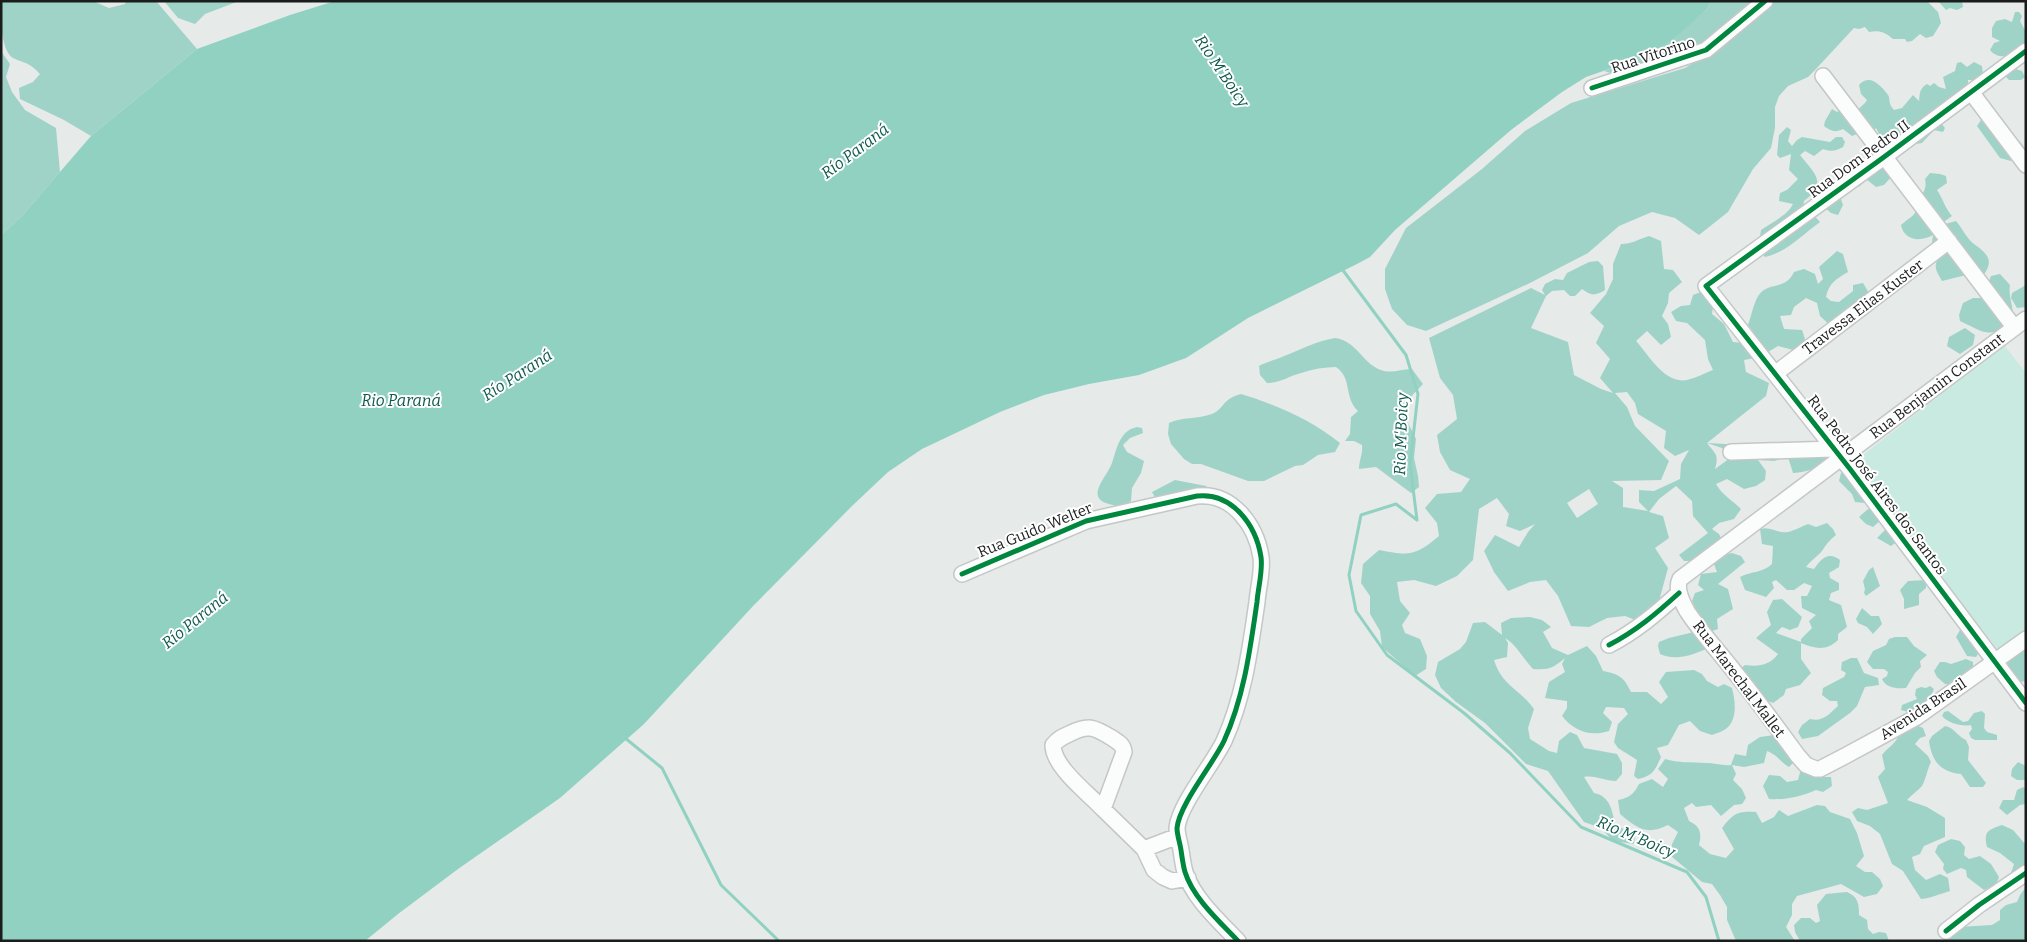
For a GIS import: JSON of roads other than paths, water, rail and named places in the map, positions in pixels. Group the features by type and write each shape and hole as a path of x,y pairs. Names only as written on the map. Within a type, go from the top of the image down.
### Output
{"street":[{"name":"Rua Vitorino","path":"1592,88 1706,50 1765,1"},
{"name":"Rua Dom Pedro II","path":"1706,286 2026,51"},
{"path":"1823,76 1949,241 2020,323"},
{"path":"1972,92 2026,165"},
{"name":"Travessa Elias Kuster","path":"1776,373 1949,241"},
{"name":"Rua Pedro José Aires dos Santos","path":"1706,286 1838,453 2026,703"},
{"name":"Rua Benjamin Constant","path":"1609,645 1626,636 1655,615 1679,586 1838,453 2020,323"},
{"path":"1732,452 1838,453"},
{"name":"Rua Guido Welter","path":"962,574 1086,521 1197,496 1207,495 1221,498 1233,506 1244,518 1256,536 1261,559 1248,669 1223,742 1178,821 1178,836 1188,878 1214,916 1238,941"},
{"name":"Rua Marechal Mallet","path":"1679,586 1687,610 1702,632 1798,756 1806,765 1816,769"},
{"name":"Avenida Brasil","path":"1816,769 1820,769 1917,717 2026,639"},
{"path":"1103,809 1124,748 1121,743 1099,730 1089,726 1080,728 1058,739 1053,745 1053,754 1060,765 1103,809 1144,849 1154,870 1163,877 1172,880 1188,878"},
{"path":"1144,849 1178,836"},
{"path":"1946,931 1979,905 2026,873"}],"water":[{"name":"Rio Paraná","path":"335,1 1712,1 1706,10 1678,35 1652,54 1586,77 1562,92 1511,130 1395,230 1370,257 1248,318 1186,358 1139,375 1044,395 1000,412 922,449 888,472 754,605 644,724 560,798 458,869 365,941 1,941 1,235 22,216 91,136 197,49 290,15"}],"waterway":[{"name":"Rio M'Boicy","path":"1342,269 1406,355 1418,394 1410,464 1417,520 1396,504 1361,515 1349,575 1356,611 1387,655 1464,713 1510,753 1581,827 1687,872 1706,897 1719,941"},
{"path":"625,738 662,768 721,885 779,941"}],"water label":[{"name":"Río Paraná","path":"855,151"},
{"name":"Río Paraná","path":"517,375"},
{"name":"Río Paraná","path":"195,620"}]}
